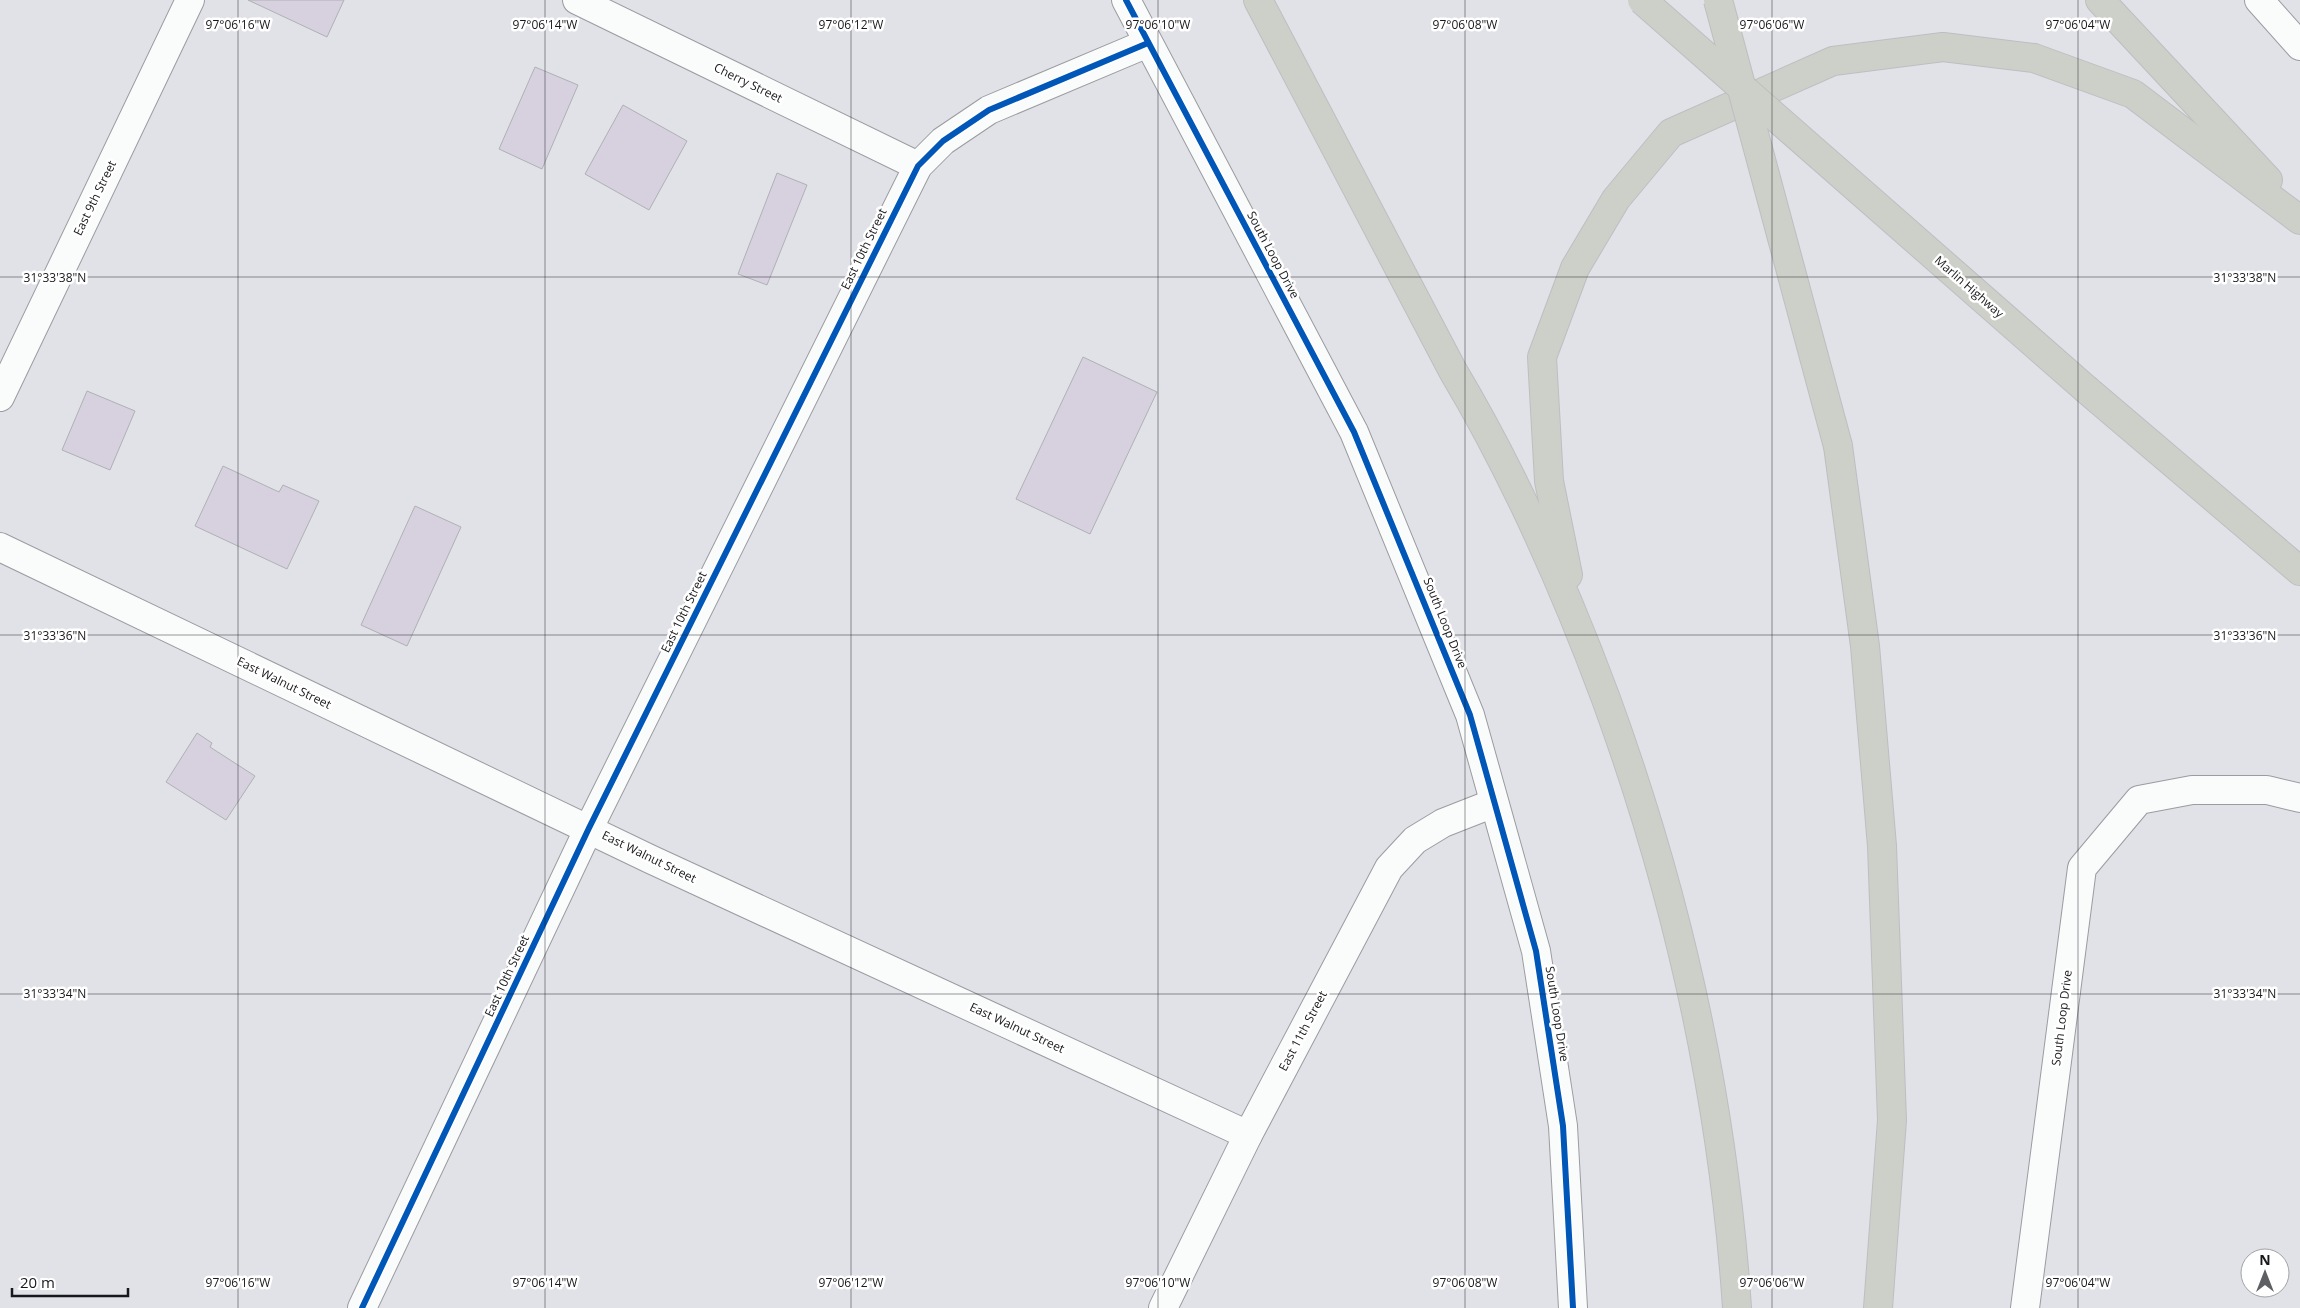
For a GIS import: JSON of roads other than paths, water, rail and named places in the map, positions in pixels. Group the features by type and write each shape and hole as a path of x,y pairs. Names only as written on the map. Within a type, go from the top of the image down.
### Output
{"highway":[{"path":"1258,0 1515,483 1579,625 1633,772 1676,922 1702,1036 1722,1152 1733,1243 1737,1308"},
{"name":"Marlin Highway","path":"1642,0 2087,390 2300,571"},
{"path":"1718,0 1838,446 1865,646 1882,846 1892,1120 1878,1308"},
{"path":"2100,0 2300,214"},
{"path":"2122,0 2149,52"},
{"path":"1579,625 1549,481 1542,357 1575,268 1616,199 1671,133 1833,62 1943,47 2034,58 2133,94 2300,220"}],"street":[{"name":"East 9th Street","path":"0,397 190,0"},
{"name":"Cherry Street","path":"577,0 918,166"},
{"name":"South Loop Drive","path":"1126,0 1354,432 1470,715 1536,951 1562,1116 1573,1308"},
{"path":"2259,0 2300,46"},
{"name":"East 10th Street","path":"362,1308 589,828 918,166 943,141 989,110 1148,43"},
{"name":"East Walnut Street","path":"0,547 589,828 1248,1135"},
{"name":"South Loop Drive","path":"2025,1308 2082,868 2139,800 2192,790 2267,790 2300,798"},
{"name":"East 11th Street","path":"1163,1308 1248,1135 1389,868 1415,840 1443,823 1494,803"}]}
